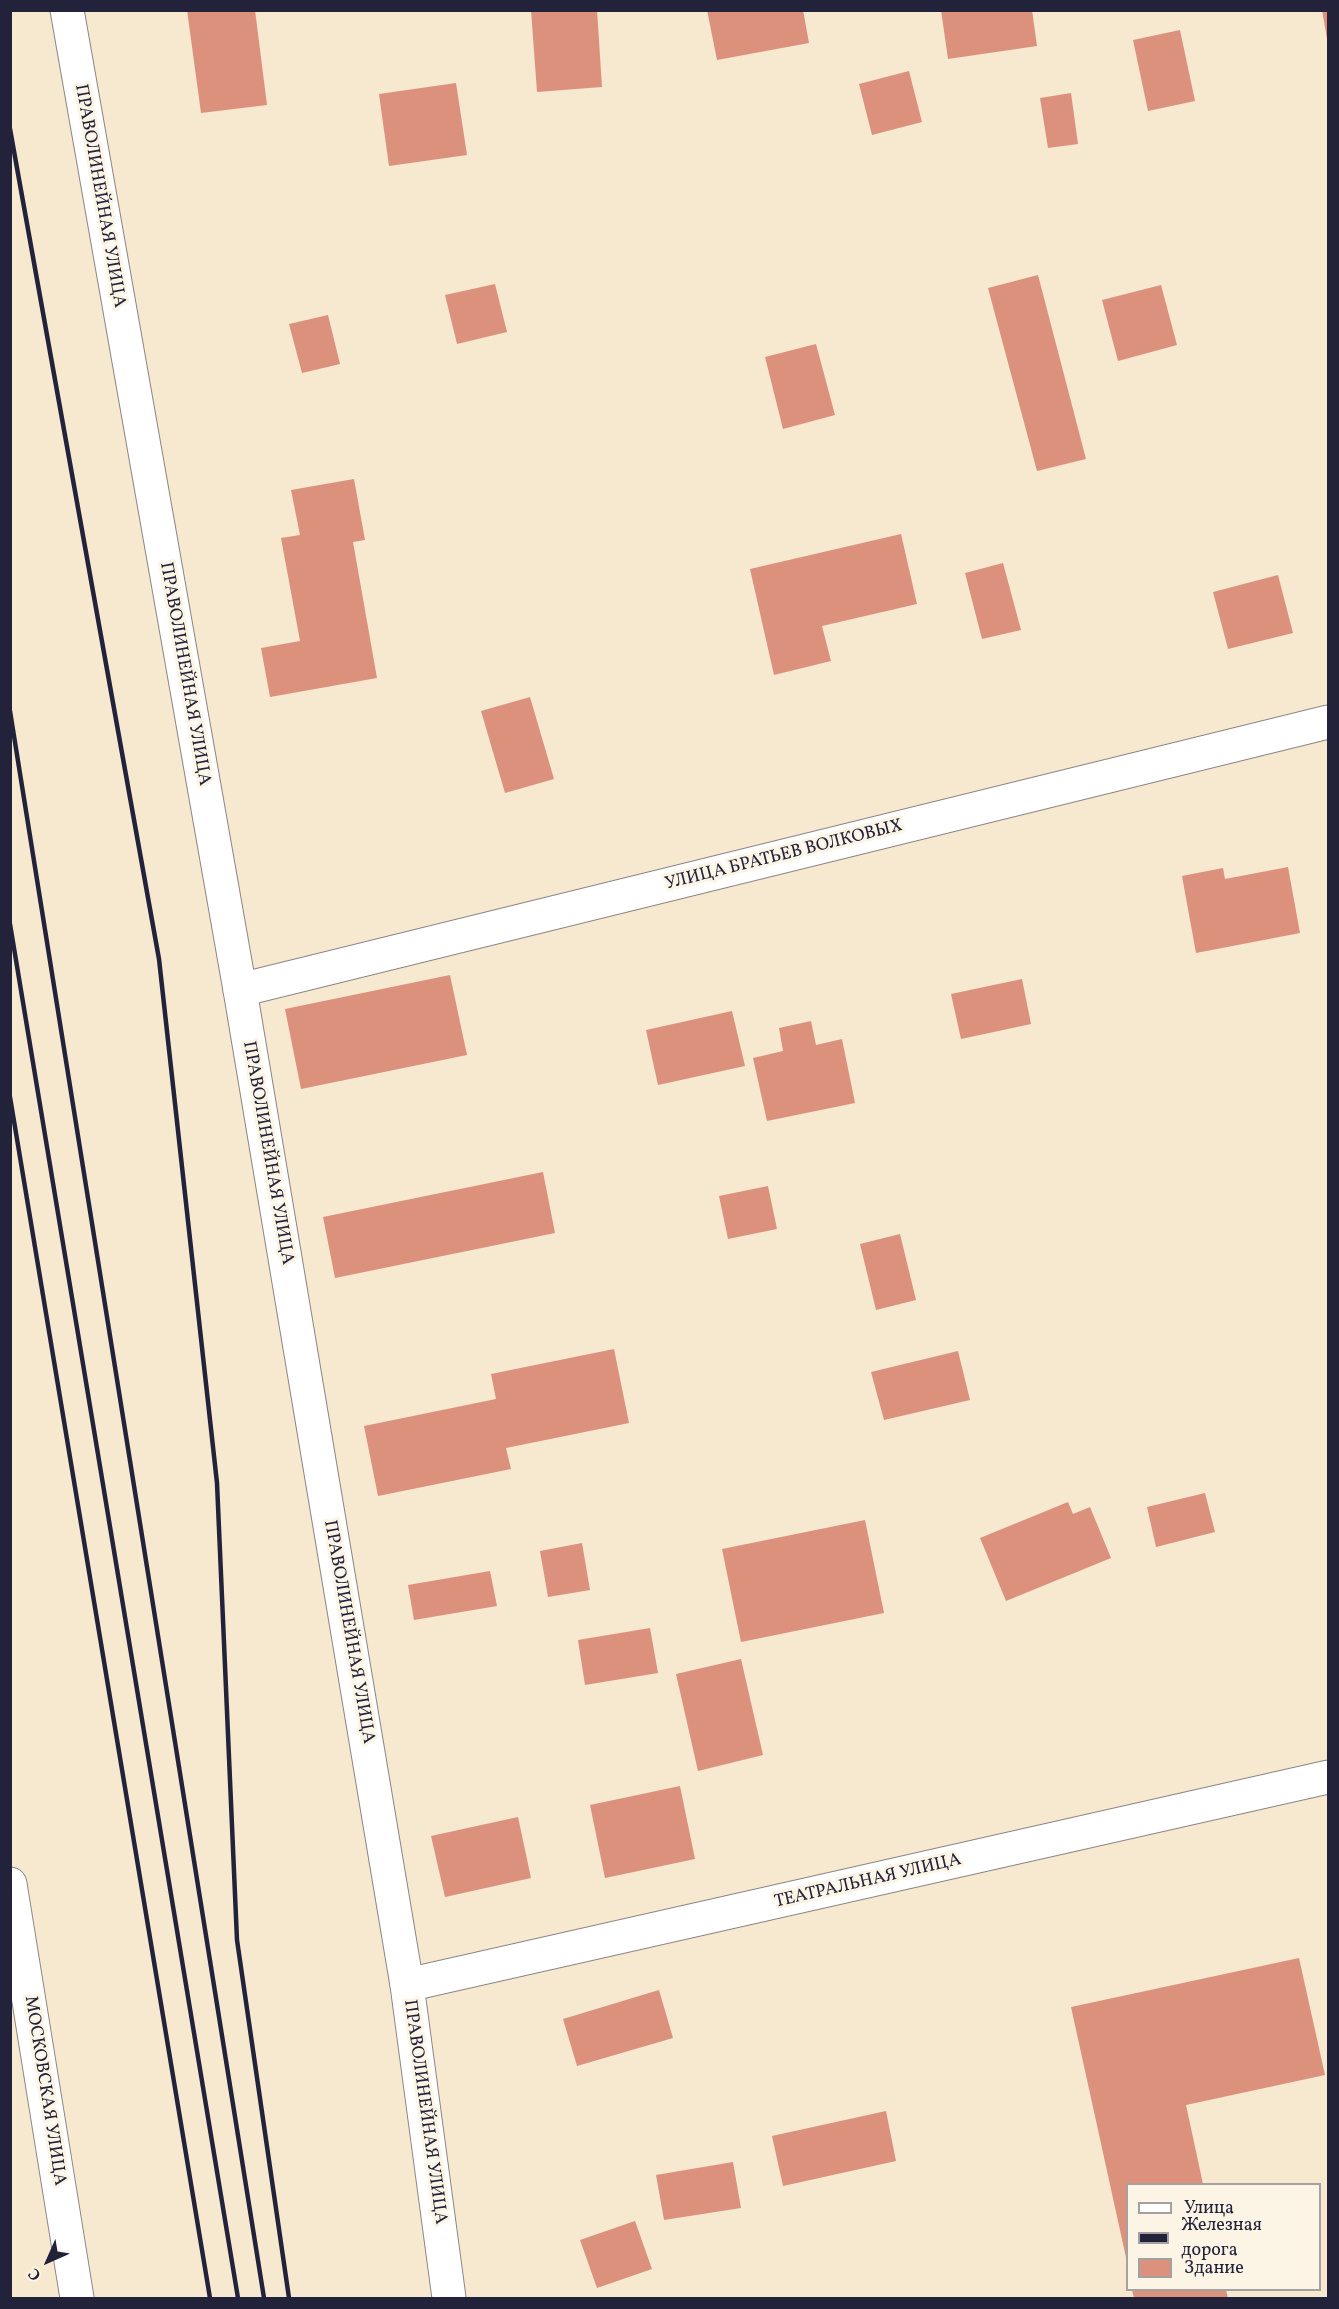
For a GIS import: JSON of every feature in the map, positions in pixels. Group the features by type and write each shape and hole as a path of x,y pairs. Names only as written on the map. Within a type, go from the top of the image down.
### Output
{"main road":[{"name":"ПРАВОЛИНЕЙНАЯ УЛИЦА","path":"67,10 240,990 407,1985 449,2298"},
{"name":"УЛИЦА БРАТЬЕВ ВОЛКОВЫХ","path":"240,990 1329,722"},
{"name":"ТЕАТРАЛЬНАЯ УЛИЦА","path":"407,1985 1329,1778"},
{"name":"МОСКОВСКАЯ УЛИЦА","path":"10,1884 78,2298"}],"building":[{"path":"187,10 255,10 267,105 201,113"},
{"path":"531,10 597,10 602,87 537,92"},
{"path":"707,10 803,10 809,43 717,60"},
{"path":"941,10 1032,10 1037,46 948,59"},
{"path":"1322,10 1328,10 1328,39 1327,39"},
{"path":"1180,30 1195,101 1148,111 1133,40"},
{"path":"909,71 922,122 872,135 859,84"},
{"path":"456,83 467,155 389,166 379,94"},
{"path":"1071,93 1078,144 1048,148 1040,98"},
{"path":"1038,275 1086,459 1037,471 988,288"},
{"path":"495,284 507,332 457,344 445,295"},
{"path":"1161,285 1177,345 1118,361 1102,300"},
{"path":"328,315 340,364 302,373 289,324"},
{"path":"816,344 835,415 783,429 765,357"},
{"path":"354,479 365,540 353,542 377,678 270,697 261,648 300,641 281,538 300,535 291,490"},
{"path":"901,534 917,604 822,626 831,661 774,675 750,569"},
{"path":"1003,563 1021,630 982,639 965,573"},
{"path":"1278,575 1293,633 1228,649 1213,592"},
{"path":"530,697 554,779 505,793 481,711"},
{"path":"1288,867 1300,933 1196,953 1182,876 1223,868 1225,879"},
{"path":"450,975 467,1055 301,1089 285,1009"},
{"path":"1022,979 1031,1024 961,1039 951,994"},
{"path":"732,1011 745,1066 658,1085 646,1030"},
{"path":"811,1021 816,1045 842,1039 855,1103 767,1121 753,1058 783,1051 779,1028"},
{"path":"543,1172 555,1233 335,1278 323,1217"},
{"path":"768,1186 777,1229 728,1239 719,1196"},
{"path":"900,1234 916,1300 876,1310 860,1244"},
{"path":"614,1349 629,1423 506,1448 511,1469 378,1496 364,1426 496,1399 491,1374"},
{"path":"958,1351 970,1400 884,1420 871,1372"},
{"path":"1205,1493 1215,1532 1156,1547 1147,1507"},
{"path":"1068,1502 1073,1514 1090,1507 1111,1558 1006,1601 980,1538"},
{"path":"865,1520 884,1613 741,1642 722,1549"},
{"path":"582,1543 590,1590 548,1597 540,1551"},
{"path":"490,1571 497,1606 414,1620 408,1585"},
{"path":"650,1628 658,1673 585,1685 578,1640"},
{"path":"741,1659 763,1755 698,1771 676,1674"},
{"path":"680,1786 695,1859 605,1878 590,1805"},
{"path":"518,1817 531,1878 445,1897 431,1836"},
{"path":"1299,1958 1325,2075 1186,2105 1203,2183 1126,2183 1126,2257 1071,2007"},
{"path":"659,1990 673,2038 577,2066 563,2019"},
{"path":"886,2111 896,2161 783,2186 772,2136"},
{"path":"733,2162 741,2208 664,2220 656,2175"},
{"path":"635,2221 652,2269 597,2288 580,2240"},
{"path":"1132,2291 1226,2291 1228,2298 1134,2298"}],"railway":[{"path":"10,129 159,959 217,1483 237,1940 289,2298"},
{"path":"10,711 264,2298"},
{"path":"10,924 238,2298"},
{"path":"10,1097 210,2298"}]}
